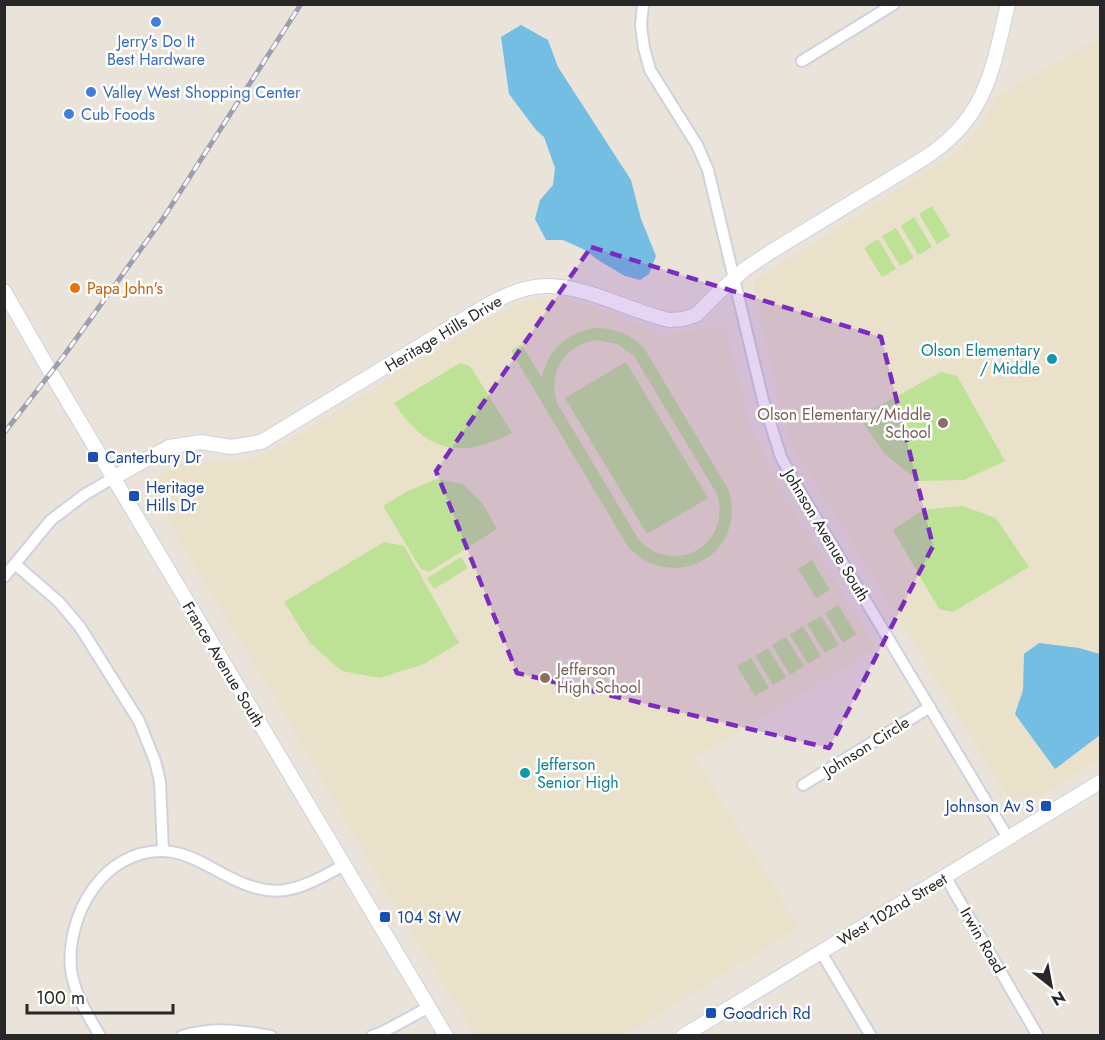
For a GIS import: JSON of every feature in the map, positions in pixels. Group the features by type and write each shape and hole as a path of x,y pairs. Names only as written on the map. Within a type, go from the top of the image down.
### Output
{"street":[{"name":"Johnson Avenue South","path":"643,4 644,48 650,70 697,145 708,170 762,400 781,457 1008,838"},
{"path":"802,61 894,4"},
{"name":"Heritage Hills Drive","path":"113,478 169,447 201,442 231,447 261,442 507,294 527,288 547,286 567,288 669,320 696,315 734,279 772,251 941,147 958,132 972,115 989,81 1008,4"},
{"name":"France Avenue South","path":"4,291 113,478 446,1035"},
{"path":"4,577 51,520 84,495 113,478"},
{"path":"15,564 59,602 80,627 139,721 155,761 160,782 163,851"},
{"name":"Johnson Circle","path":"803,785 930,707"},
{"name":"West 102nd Street","path":"683,1035 698,1032 821,952 1101,782"},
{"path":"100,1035 85,1011 77,992 71,967 71,949 74,928 81,908 92,890 106,874 126,860 142,853 163,851 188,856 251,888 268,891 303,886 344,864"},
{"name":"Irwin Road","path":"945,876 1038,1035"},
{"path":"821,952 871,1035"},
{"path":"372,1035 393,1027 429,1007"},
{"path":"182,1035 201,1030 222,1029 271,1035"}],"highlighted area":[{"path":"591,247 881,337 933,546 829,748 517,673 436,471"}],"shaded area":[{"name":"Olson Elementary/Middle School","path":"1100,37 1100,759 1034,800 1008,797 792,444 779,402 753,282 960,150 979,127 996,98"},
{"name":"Jefferson High School","path":"562,297 629,320 665,336 711,327 724,332 731,349 749,425 783,495 876,648 695,758 799,927 625,1035 475,1035 375,872 281,708 180,541 149,481 181,464 246,461 276,449 488,318 524,302"}],"green space":[{"path":"932,206 950,236 937,244 919,214"},
{"path":"914,217 932,247 918,255 901,226"},
{"path":"896,228 914,258 900,266 882,236"},
{"path":"878,239 896,269 882,277 864,248"},
{"path":"595,328 616,331 633,339 644,348 728,489 732,512 728,531 718,548 704,560 687,567 667,567 648,562 629,548 511,351 521,344 542,378 549,359 560,344 585,330","holes":["596,340 617,344 634,356 717,494 719,512 716,528 709,541 698,550 684,555 669,556 654,551 639,540 557,403 555,392 557,371 567,354 585,343"]},
{"path":"626,362 708,498 647,534 565,398"},
{"path":"460,363 470,366 512,433 475,447 445,446 419,432 394,403"},
{"path":"941,372 957,376 1005,461 964,480 918,481 884,453 859,417"},
{"path":"436,479 463,484 483,504 497,529 429,572 421,569 383,506 408,491"},
{"path":"962,506 996,518 1029,567 953,612 939,609 893,530 923,510"},
{"path":"384,542 404,546 459,643 424,664 380,678 342,671 310,643 284,602"},
{"path":"461,557 468,568 434,589 427,578"},
{"path":"812,560 830,590 816,598 798,569"},
{"path":"838,605 856,634 843,643 825,613"},
{"path":"821,616 839,645 825,653 807,624"},
{"path":"803,626 821,656 808,664 790,635"},
{"path":"786,637 804,666 790,675 772,645"},
{"path":"768,648 786,677 773,685 755,656"},
{"path":"751,658 769,688 755,696 737,666"}],"water":[{"path":"521,25 548,40 558,67 631,180 641,219 656,256 649,274 640,280 625,276 585,250 563,240 546,240 535,219 540,200 553,185 555,168 544,137 509,94 501,37"},
{"path":"1039,643 1079,648 1100,654 1100,735 1055,769 1015,714 1023,690 1024,654"}],"railway":[{"path":"4,433 63,357 164,217 301,4"}],"place":[{"name":"Jerry's Do It Best Hardware","path":"156,22"},
{"name":"Valley West Shopping Center","path":"91,92"},
{"name":"Cub Foods","path":"69,114"},
{"name":"Papa John's","path":"75,288"},
{"name":"Olson Elementary / Middle","path":"1052,359"},
{"name":"Olson Elementary/Middle School","path":"943,423"},
{"name":"Canterbury Dr","path":"93,457"},
{"name":"Heritage Hills Dr","path":"134,496"},
{"name":"Jefferson High School","path":"545,678"},
{"name":"Jefferson Senior High","path":"525,773"},
{"name":"Johnson Av S","path":"1046,806"},
{"name":"104 St W","path":"385,917"},
{"name":"Goodrich Rd","path":"711,1013"}]}
